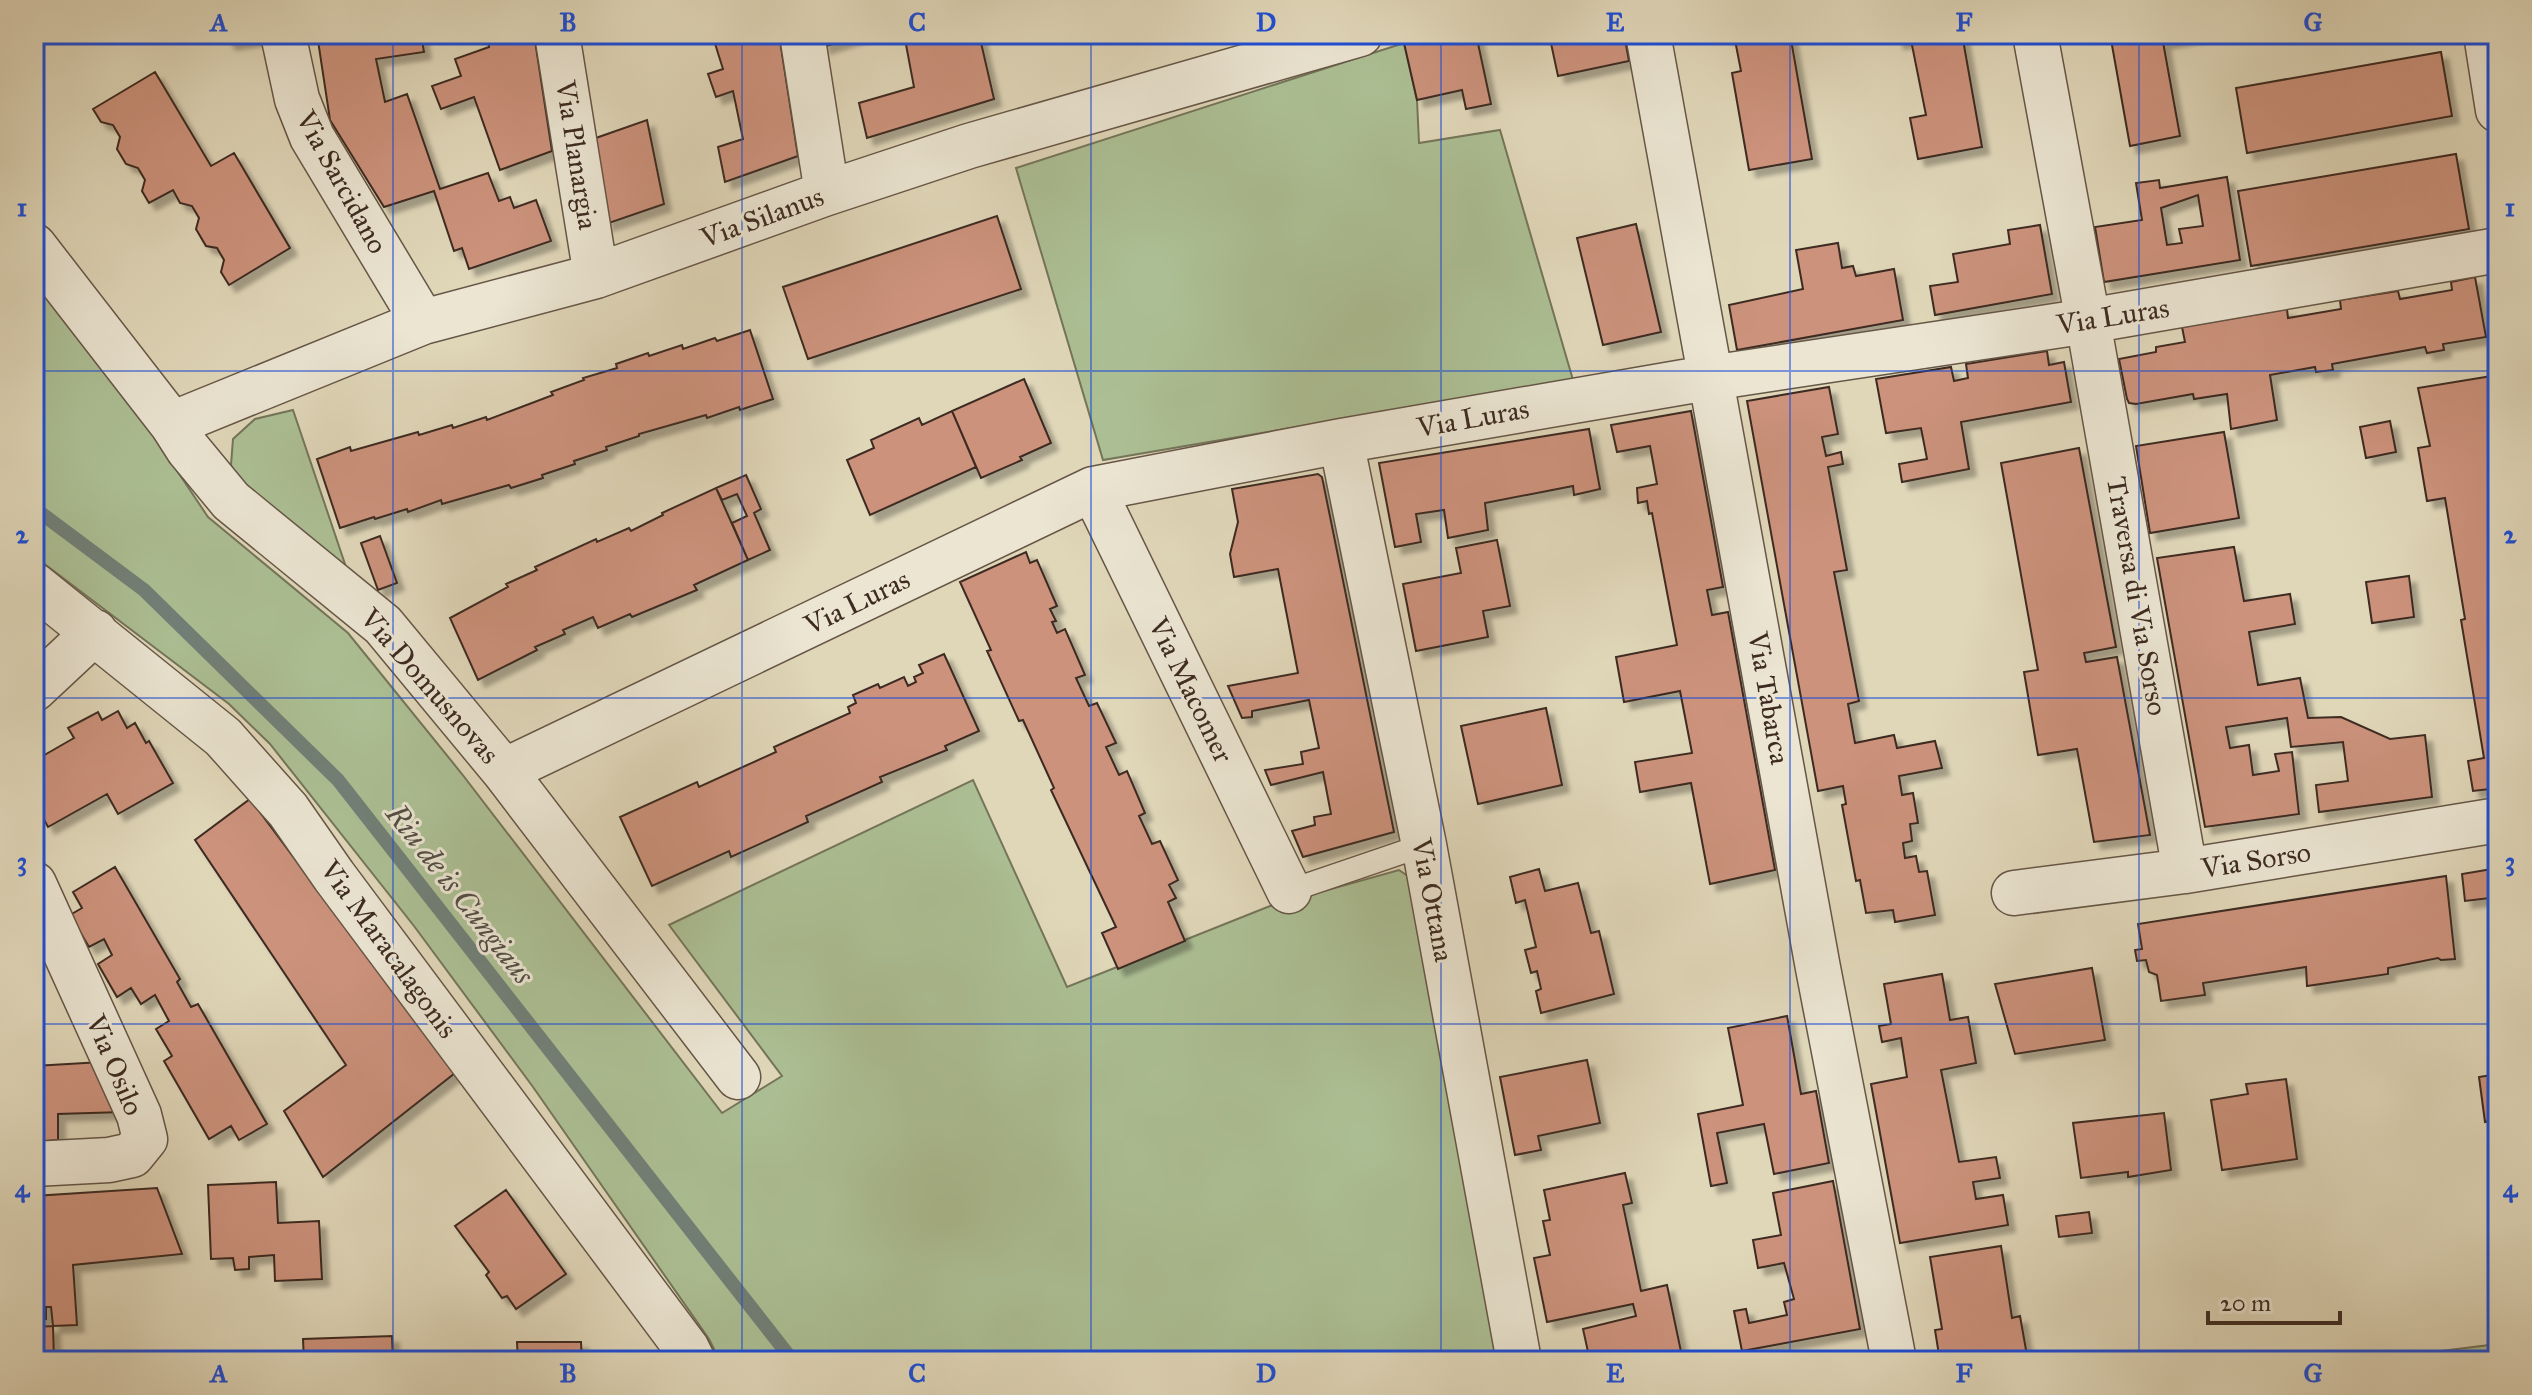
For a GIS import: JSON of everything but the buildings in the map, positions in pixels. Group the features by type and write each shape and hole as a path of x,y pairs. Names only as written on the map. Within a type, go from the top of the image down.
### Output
{"street":[{"name":"Via Sarcidano","path":"283,34 297,99 312,137 423,322"},
{"name":"Via Planargia","path":"557,34 596,276"},
{"path":"802,34 827,193"},
{"name":"Via Silanus","path":"172,424 423,322 596,276 827,193 1261,47 1360,34"},
{"name":"Via Tabarca","path":"1648,34 1818,968 1894,1361"},
{"name":"Traversa di Via Sorso","path":"2035,34 2185,871"},
{"path":"2486,34 2498,110"},
{"name":"Via Domusnovas","path":"34,246 231,501 383,625 504,771 738,1077"},
{"name":"Via Luras","path":"504,771 1093,489 1341,441 1711,377 2088,321 2498,250"},
{"name":"Via Ottana","path":"1341,441 1424,845 1519,1361"},
{"name":"Via Macomer","path":"1093,489 1289,891"},
{"name":"Via Maracalagonis","path":"34,585 223,737 288,810 693,1361"},
{"path":"34,689 95,632"},
{"name":"Via Sorso","path":"2014,893 2185,871 2498,820"},
{"name":"Via Osilo","path":"34,884 139,1115 145,1139 132,1155 109,1160 34,1164"}],"lane":[{"path":"1289,891 1424,845"}],"green space":[{"path":"1404,43 1417,100 1419,143 1500,130 1573,380 1103,460 1016,168"},
{"path":"34,273 137,411 208,517 348,633 462,774 722,1113 782,1076 669,925 973,780 1067,987 1270,906 1399,870 1418,883 1506,1361 720,1361 709,1339 533,1087 414,926 270,744 229,704 34,556"},
{"path":"293,410 346,567 238,480 231,465 233,439 255,419"},
{"path":"2498,1344 2498,1361 2361,1361"}],"waterway":[{"name":"Riu de is Cungiaus","path":"34,508 144,590 338,780 793,1361"}]}
